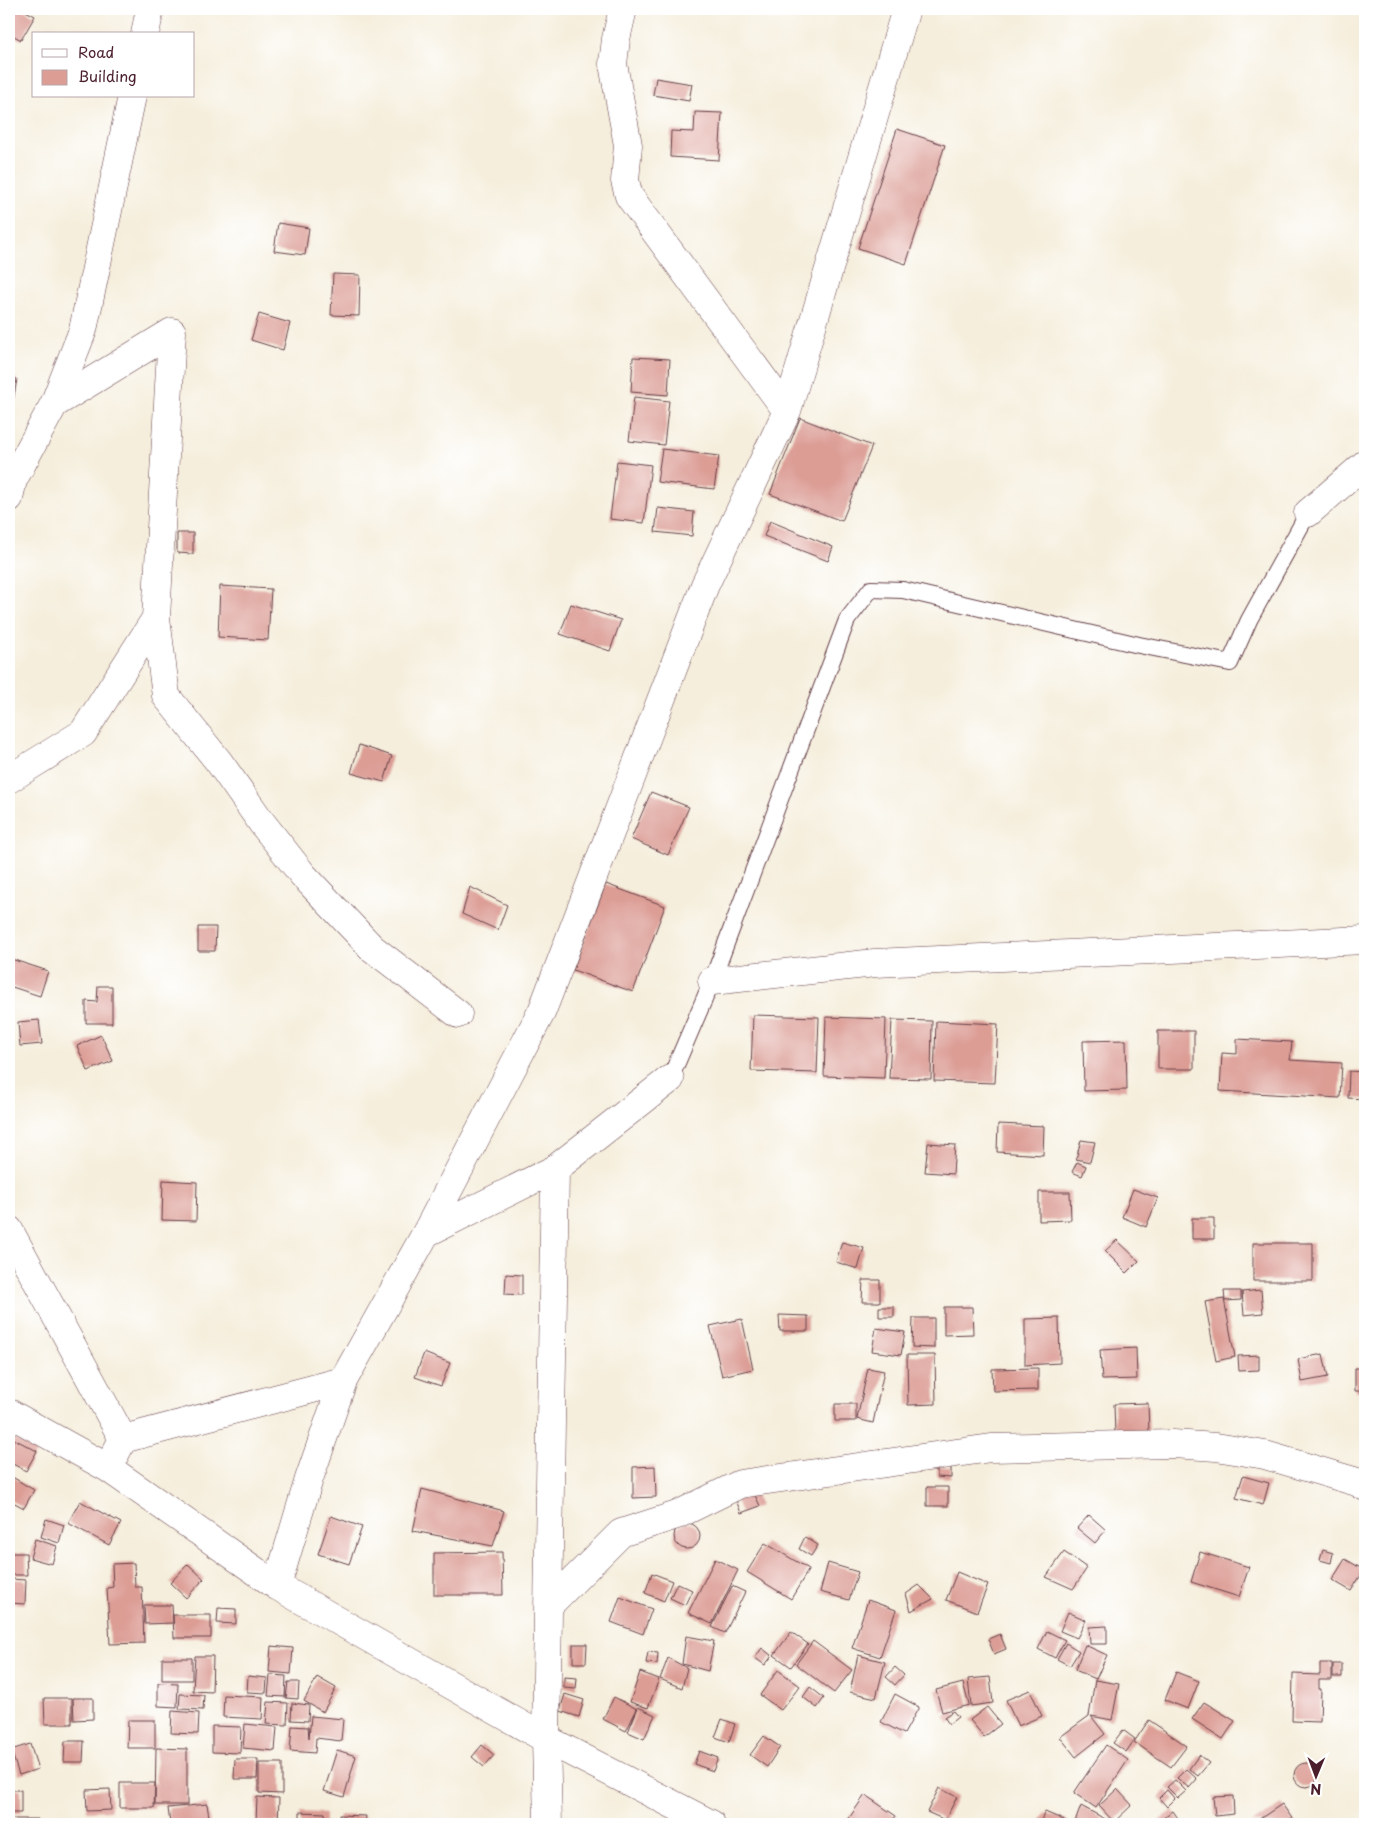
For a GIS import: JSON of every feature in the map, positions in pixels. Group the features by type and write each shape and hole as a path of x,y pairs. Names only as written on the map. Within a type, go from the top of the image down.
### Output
{"street":[{"path":"145,32 150,9"},
{"path":"623,9 616,39 613,64 628,146 626,181 629,196 787,411"},
{"path":"277,1586 309,1479 344,1381 426,1233 542,1010 705,585 787,411 906,9"},
{"path":"9,498 12,480 54,404 83,330 132,98"},
{"path":"54,404 172,332 156,618 166,696 219,762 262,823 303,875 372,948 458,1014"},
{"path":"1308,513 1365,464"},
{"path":"9,779 83,733 156,618"},
{"path":"712,981 875,964 1365,940"},
{"path":"426,1233 555,1169 670,1079"},
{"path":"548,1824 546,1740 555,1169"},
{"path":"9,1230 123,1439"},
{"path":"108,1468 123,1439 344,1381"},
{"path":"9,1413 108,1468 277,1586 546,1740 711,1824"},
{"path":"549,1605 621,1533 677,1515 740,1484 991,1448 1173,1444 1216,1447 1265,1455 1357,1482 1365,1487"}],"lane":[{"path":"670,1079 712,981 847,620 871,589 903,590 1139,645 1230,663 1249,620 1308,513"}],"building":[{"path":"9,9 22,9 35,16 21,40 9,33"},
{"path":"656,78 692,84 689,101 653,95"},
{"path":"695,112 722,113 719,160 670,157 671,131 694,132"},
{"path":"897,129 945,145 906,264 858,248"},
{"path":"278,223 309,228 305,255 274,251"},
{"path":"333,274 360,275 359,316 331,315"},
{"path":"259,314 290,323 283,350 251,340"},
{"path":"633,357 670,359 668,395 631,392"},
{"path":"9,377 17,379 12,408 9,408"},
{"path":"634,397 669,401 664,445 629,441"},
{"path":"800,418 872,446 842,521 770,494"},
{"path":"662,449 719,456 714,489 657,482"},
{"path":"617,461 651,465 644,523 610,519"},
{"path":"658,508 694,512 692,536 655,532"},
{"path":"770,521 833,547 828,561 764,536"},
{"path":"177,533 193,533 193,554 177,553"},
{"path":"220,586 271,589 268,640 218,637"},
{"path":"571,604 621,620 610,651 560,634"},
{"path":"359,745 392,756 384,782 351,773"},
{"path":"651,792 689,807 668,855 631,839"},
{"path":"606,884 665,906 633,992 573,970"},
{"path":"470,887 507,905 498,930 462,914"},
{"path":"198,927 216,927 215,951 198,951"},
{"path":"11,959 48,971 40,996 9,986"},
{"path":"98,986 112,986 112,1023 86,1023 86,1001 97,1002"},
{"path":"753,1015 819,1017 817,1073 751,1071"},
{"path":"826,1017 886,1019 884,1078 824,1076"},
{"path":"39,1020 42,1044 20,1046 18,1022"},
{"path":"892,1020 932,1021 931,1079 889,1078"},
{"path":"936,1021 998,1024 995,1083 934,1081"},
{"path":"1158,1031 1194,1031 1194,1069 1158,1069"},
{"path":"101,1035 113,1061 88,1071 77,1046"},
{"path":"1237,1039 1292,1042 1290,1060 1342,1063 1340,1098 1220,1091 1222,1053 1237,1054"},
{"path":"1126,1040 1127,1090 1084,1091 1083,1041"},
{"path":"1349,1071 1365,1072 1365,1099 1348,1098"},
{"path":"998,1124 1044,1126 1043,1155 997,1152"},
{"path":"1081,1140 1095,1142 1090,1162 1076,1159"},
{"path":"928,1143 955,1145 953,1174 925,1172"},
{"path":"1077,1162 1086,1166 1082,1176 1072,1172"},
{"path":"163,1180 197,1182 196,1221 162,1220"},
{"path":"1133,1189 1158,1198 1146,1227 1122,1217"},
{"path":"1039,1192 1070,1192 1071,1220 1039,1221"},
{"path":"1192,1218 1214,1218 1214,1239 1192,1239"},
{"path":"1117,1240 1139,1261 1127,1273 1105,1251"},
{"path":"842,1242 864,1248 858,1269 836,1262"},
{"path":"1253,1243 1313,1243 1313,1281 1253,1281"},
{"path":"506,1274 522,1275 522,1295 505,1294"},
{"path":"863,1280 880,1280 880,1302 862,1302"},
{"path":"1261,1290 1263,1313 1244,1315 1242,1292"},
{"path":"1224,1291 1241,1291 1241,1300 1225,1301"},
{"path":"1224,1299 1235,1357 1216,1361 1205,1302"},
{"path":"879,1307 894,1307 894,1317 879,1317"},
{"path":"944,1307 972,1307 973,1334 944,1335"},
{"path":"779,1315 808,1316 808,1331 780,1331"},
{"path":"913,1318 934,1318 934,1348 912,1347"},
{"path":"1059,1318 1060,1363 1025,1365 1025,1319"},
{"path":"742,1319 753,1369 722,1376 710,1326"},
{"path":"876,1328 905,1332 901,1355 872,1351"},
{"path":"1136,1348 1137,1379 1102,1380 1100,1350"},
{"path":"424,1353 450,1363 441,1386 415,1377"},
{"path":"1323,1354 1328,1377 1302,1382 1298,1359"},
{"path":"907,1355 935,1355 936,1404 908,1405"},
{"path":"1259,1355 1259,1370 1239,1371 1238,1356"},
{"path":"868,1368 884,1371 873,1423 857,1419"},
{"path":"1038,1368 1038,1390 993,1391 992,1369"},
{"path":"1355,1368 1365,1368 1365,1391 1355,1391"},
{"path":"1148,1403 1149,1433 1115,1435 1114,1404"},
{"path":"835,1404 856,1404 856,1421 835,1421"},
{"path":"14,1439 37,1451 26,1471 9,1462 9,1450"},
{"path":"655,1466 656,1497 633,1498 633,1467"},
{"path":"937,1466 951,1467 951,1478 937,1477"},
{"path":"9,1475 34,1490 24,1508 9,1500"},
{"path":"1243,1476 1269,1483 1263,1505 1236,1498"},
{"path":"927,1487 948,1487 948,1506 927,1506"},
{"path":"422,1489 504,1511 493,1546 413,1531"},
{"path":"754,1493 760,1506 741,1513 736,1500"},
{"path":"80,1501 121,1523 109,1545 68,1523"},
{"path":"1089,1515 1106,1530 1095,1543 1077,1528"},
{"path":"331,1516 362,1527 349,1564 318,1554"},
{"path":"46,1519 64,1525 59,1543 41,1537"},
{"path":"687,1523 696,1527 700,1536 696,1545 687,1549 678,1545 674,1536 678,1527"},
{"path":"805,1537 818,1545 811,1556 799,1549"},
{"path":"35,1539 57,1546 52,1564 30,1558"},
{"path":"765,1543 809,1569 791,1599 747,1572"},
{"path":"1323,1550 1333,1553 1331,1563 1320,1560"},
{"path":"502,1552 503,1595 434,1595 434,1553"},
{"path":"1064,1552 1087,1568 1073,1589 1046,1577"},
{"path":"1200,1552 1249,1567 1239,1597 1191,1582"},
{"path":"9,1553 26,1553 27,1575 9,1575"},
{"path":"715,1559 738,1570 712,1624 688,1613"},
{"path":"1345,1559 1364,1570 1351,1591 1332,1580"},
{"path":"134,1563 135,1587 142,1587 144,1643 110,1644 107,1588 113,1587 112,1564"},
{"path":"828,1563 858,1572 849,1600 820,1592"},
{"path":"188,1564 204,1579 186,1598 170,1583"},
{"path":"957,1572 988,1585 977,1612 946,1600"},
{"path":"652,1573 672,1581 664,1601 645,1593"},
{"path":"9,1579 26,1580 25,1604 9,1603"},
{"path":"677,1583 692,1590 685,1605 670,1598"},
{"path":"919,1585 933,1599 911,1611 906,1594"},
{"path":"732,1586 745,1592 725,1633 712,1627"},
{"path":"620,1597 652,1609 643,1634 611,1622"},
{"path":"868,1600 896,1610 880,1657 852,1648"},
{"path":"144,1605 172,1605 173,1623 145,1624"},
{"path":"218,1608 236,1609 236,1624 217,1623"},
{"path":"1068,1612 1086,1620 1077,1638 1060,1631"},
{"path":"173,1615 211,1615 211,1638 174,1638"},
{"path":"1107,1626 1107,1644 1090,1644 1089,1627"},
{"path":"1047,1631 1065,1640 1055,1658 1038,1649"},
{"path":"791,1632 808,1644 791,1667 774,1655"},
{"path":"1000,1634 1006,1649 994,1654 988,1639"},
{"path":"686,1636 714,1641 708,1671 682,1664"},
{"path":"813,1641 852,1670 834,1693 796,1664"},
{"path":"1066,1643 1079,1651 1070,1666 1057,1659"},
{"path":"573,1644 587,1644 586,1663 573,1663"},
{"path":"1085,1645 1107,1655 1096,1679 1075,1670"},
{"path":"271,1646 293,1648 291,1674 269,1672"},
{"path":"762,1648 772,1656 765,1665 755,1658"},
{"path":"648,1652 658,1653 657,1664 646,1663"},
{"path":"858,1655 885,1662 876,1698 850,1692"},
{"path":"195,1656 213,1656 212,1692 193,1691"},
{"path":"162,1658 192,1658 192,1680 162,1680"},
{"path":"668,1658 687,1668 682,1688 660,1679"},
{"path":"1320,1663 1332,1663 1332,1680 1319,1680 1319,1689 1321,1689 1320,1722 1292,1721 1293,1674 1320,1675"},
{"path":"1333,1664 1342,1664 1342,1677 1333,1677"},
{"path":"895,1667 904,1675 895,1685 886,1677"},
{"path":"778,1670 800,1686 781,1710 760,1695"},
{"path":"640,1672 659,1679 648,1708 630,1702"},
{"path":"1176,1672 1199,1681 1188,1709 1165,1700"},
{"path":"270,1675 286,1676 285,1697 268,1696"},
{"path":"248,1676 267,1678 266,1693 247,1692"},
{"path":"317,1677 336,1688 323,1712 304,1701"},
{"path":"564,1677 577,1678 576,1689 564,1688"},
{"path":"990,1677 993,1703 971,1706 968,1679"},
{"path":"1095,1680 1119,1684 1112,1720 1091,1716 1105,1734 1076,1757 1060,1737 1089,1716"},
{"path":"288,1682 299,1682 298,1699 286,1698"},
{"path":"158,1683 178,1684 177,1707 158,1706"},
{"path":"963,1683 969,1705 942,1712 936,1690"},
{"path":"810,1687 824,1698 817,1708 803,1697"},
{"path":"1030,1690 1042,1716 1018,1726 1006,1700"},
{"path":"180,1694 204,1695 203,1710 179,1709"},
{"path":"565,1694 584,1700 579,1717 560,1711"},
{"path":"895,1694 919,1707 904,1734 881,1722"},
{"path":"224,1695 263,1697 262,1719 223,1717"},
{"path":"614,1697 637,1709 626,1731 603,1719"},
{"path":"44,1698 72,1698 72,1724 45,1724"},
{"path":"73,1698 93,1698 93,1719 74,1720"},
{"path":"268,1702 288,1703 287,1725 266,1724"},
{"path":"1204,1702 1235,1721 1223,1739 1192,1719"},
{"path":"292,1703 309,1705 308,1721 291,1720"},
{"path":"638,1707 655,1715 644,1739 628,1732"},
{"path":"987,1707 1001,1724 984,1737 970,1720"},
{"path":"172,1711 199,1713 198,1734 171,1733"},
{"path":"953,1711 958,1717 949,1724 944,1717"},
{"path":"311,1716 343,1719 341,1741 316,1738 315,1753 290,1751 292,1726 308,1727 309,1738"},
{"path":"722,1719 735,1724 729,1742 715,1737"},
{"path":"128,1720 155,1720 155,1748 127,1748"},
{"path":"1149,1720 1187,1746 1171,1767 1134,1742"},
{"path":"245,1724 277,1727 275,1751 243,1748"},
{"path":"212,1726 241,1727 240,1753 212,1752"},
{"path":"1123,1730 1135,1739 1126,1752 1113,1743"},
{"path":"764,1736 780,1747 767,1767 750,1755"},
{"path":"65,1741 84,1741 83,1762 64,1762"},
{"path":"30,1744 38,1769 19,1775 11,1750"},
{"path":"482,1745 494,1755 484,1767 472,1757"},
{"path":"1106,1745 1128,1760 1096,1808 1074,1793"},
{"path":"156,1748 187,1749 187,1805 155,1805"},
{"path":"337,1750 356,1756 344,1797 324,1791"},
{"path":"699,1751 718,1758 713,1771 694,1764"},
{"path":"1199,1755 1209,1763 1198,1776 1189,1769"},
{"path":"235,1759 258,1759 257,1779 234,1779"},
{"path":"259,1763 282,1763 282,1794 259,1793"},
{"path":"1306,1763 1314,1767 1318,1775 1314,1783 1306,1787 1298,1783 1294,1775 1298,1767"},
{"path":"1186,1769 1197,1779 1189,1788 1177,1778"},
{"path":"1175,1780 1186,1791 1178,1798 1167,1787"},
{"path":"120,1783 155,1783 154,1808 120,1808"},
{"path":"939,1788 957,1797 945,1820 927,1812"},
{"path":"110,1789 111,1810 87,1811 86,1790"},
{"path":"1117,1789 1132,1805 1114,1822 1099,1806"},
{"path":"9,1790 21,1790 21,1813 9,1813"},
{"path":"1167,1790 1175,1799 1167,1807 1159,1798"},
{"path":"865,1795 896,1816 890,1824 845,1824"},
{"path":"1233,1796 1234,1814 1215,1816 1213,1797"},
{"path":"257,1797 279,1798 278,1822 256,1822"},
{"path":"207,1804 210,1824 170,1824 168,1808"},
{"path":"1282,1804 1296,1824 1252,1824"},
{"path":"1081,1806 1107,1820 1105,1824 1081,1824 1075,1822"},
{"path":"1173,1811 1182,1824 1152,1824"},
{"path":"300,1812 325,1813 325,1824 300,1824"},
{"path":"1045,1812 1073,1824 1039,1824"},
{"path":"339,1815 366,1816 365,1824 339,1824"},
{"path":"9,1819 38,1819 38,1824 9,1824"}]}
